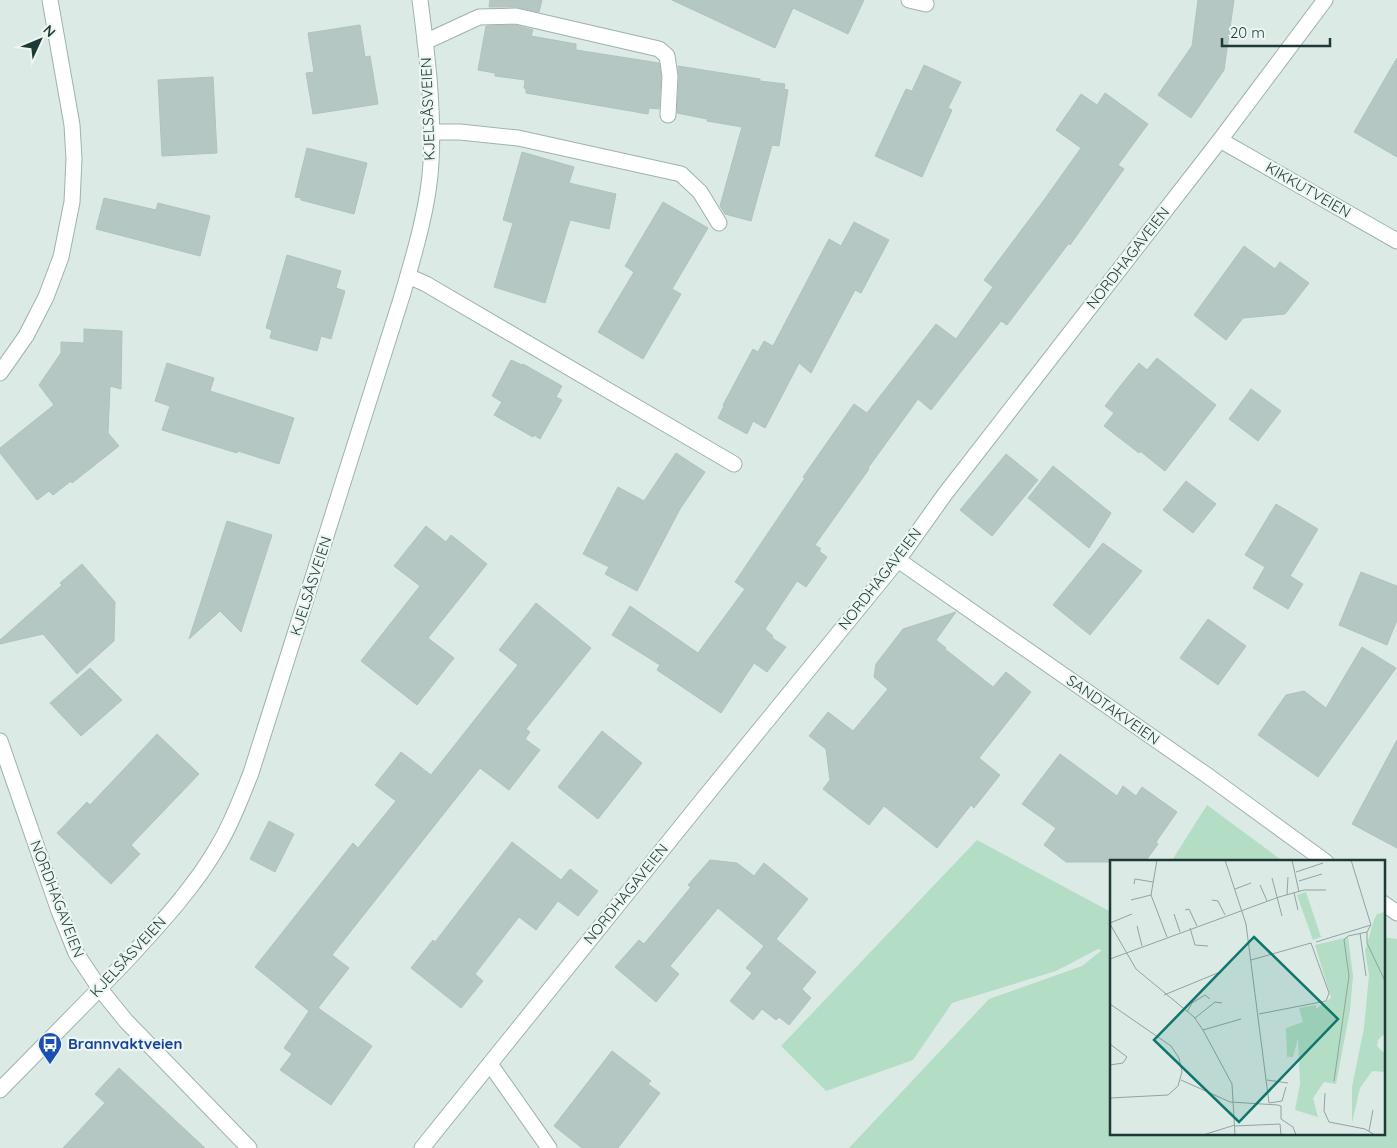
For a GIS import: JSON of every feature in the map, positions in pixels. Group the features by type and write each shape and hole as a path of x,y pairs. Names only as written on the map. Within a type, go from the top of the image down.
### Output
{"street":[{"path":"0,373 26,336 46,297 62,257 72,202 74,159 72,125 50,0"},
{"name":"KJELSÅSVEIEN","path":"0,1090 100,989 172,910 218,847 236,812 251,773 408,276 426,202 431,164 432,132 429,74 420,0"},
{"path":"909,0 926,4"},
{"name":"NORDHAGAVEIEN","path":"422,1148 898,560 945,494 1220,140 1325,0"},
{"path":"425,42 479,17 516,16 660,49 667,56 670,76 668,115"},
{"path":"432,132 460,132 518,138 681,174 700,192 719,222"},
{"name":"KIKKUTVEIEN","path":"1220,140 1397,241"},
{"path":"408,276 426,284 734,464"},
{"name":"SANDTAKVEIEN","path":"898,560 1208,776 1323,860"},
{"name":"NORDHAGAVEIEN","path":"0,742 68,936 76,953 100,989 126,1021 249,1148"},
{"path":"1384,904 1397,913"},
{"path":"490,1064 549,1148"}],"green space":[{"path":"1207,805 1281,860 1172,860"},
{"path":"977,840 1110,911 1110,1136 1384,1136 1384,937 1397,939 1397,1148 849,1148 989,999 1082,966 1102,950 1098,949 1056,971 952,1003 913,1060 826,1091 781,1046"}],"building":[{"path":"490,0 542,0 539,12 516,7 489,7"},
{"path":"672,0 864,0 848,34 793,8 775,48"},
{"path":"1198,0 1234,0 1224,70 1191,118 1158,95 1192,46"},
{"path":"360,25 365,57 370,56 378,104 313,114 306,73 314,72 308,33"},
{"path":"515,25 533,30 531,36 576,44 576,50 659,63 661,76 659,109 649,108 648,114 526,93 524,88 525,80 495,76 495,73 478,70 486,26"},
{"path":"1397,58 1397,157 1354,132"},
{"path":"924,65 961,82 948,108 952,110 922,177 875,156 906,89 912,91"},
{"path":"678,66 785,84 784,89 788,90 779,146 772,145 751,221 725,214 720,206 742,127 707,121 707,119 677,113"},
{"path":"213,77 217,153 162,156 158,80"},
{"path":"1105,93 1148,124 1118,165 1124,169 1070,245 1069,243 1007,325 1001,321 931,410 918,399 868,468 815,545 827,557 806,587 797,581 765,629 773,636 772,638 786,647 767,672 754,663 721,713 657,670 660,665 612,635 630,606 698,653 745,589 735,582 805,478 803,477 854,404 867,413 936,324 956,339 993,287 984,280 1081,148 1056,130 1081,94 1097,105"},
{"path":"307,148 367,163 354,214 295,197"},
{"path":"522,152 574,167 569,183 616,194 609,229 570,220 545,303 494,287 513,223 503,220"},
{"path":"104,198 156,210 158,203 210,216 200,256 96,229"},
{"path":"663,202 708,228 672,289 681,294 643,359 598,332 634,272 625,266"},
{"path":"854,222 889,240 861,293 855,290 811,373 799,363 765,428 753,421 747,434 718,418 753,349 758,352 764,341 773,346 829,239 841,246"},
{"path":"1244,246 1275,269 1280,262 1309,283 1285,314 1243,318 1226,340 1194,315"},
{"path":"287,255 341,271 336,288 345,291 331,339 321,336 317,351 270,338 272,330 266,328"},
{"path":"84,329 122,331 121,389 110,386 108,433 119,446 72,483 71,481 53,495 49,491 37,500 0,453 0,448 54,405 39,385 61,353 61,342 84,343"},
{"path":"1157,358 1216,405 1165,471 1104,426 1114,413 1105,406 1121,385 1139,363 1147,370"},
{"path":"511,360 523,364 562,386 556,397 562,400 540,439 494,415 502,402 492,396"},
{"path":"167,363 214,378 210,391 294,418 279,464 162,430 170,406 155,401"},
{"path":"1251,389 1281,411 1258,441 1229,419"},
{"path":"676,453 705,472 680,509 637,591 605,574 609,567 583,554 618,487 644,501"},
{"path":"1006,454 1038,480 992,536 960,510"},
{"path":"1053,466 1111,513 1089,548 1028,498"},
{"path":"1186,481 1216,504 1193,533 1163,510"},
{"path":"1276,504 1318,529 1290,576 1303,584 1288,609 1253,588 1265,567 1245,555"},
{"path":"227,521 272,535 241,632 220,611 189,639"},
{"path":"426,526 446,542 451,535 487,564 428,638 454,658 417,705 361,661 420,586 394,566"},
{"path":"1103,543 1142,571 1090,635 1053,605"},
{"path":"82,564 115,602 114,641 77,674 43,634 0,644 0,640 62,585 60,583"},
{"path":"1361,572 1397,586 1397,620 1387,645 1339,625"},
{"path":"536,603 591,648 526,729 530,732 525,739 540,750 509,790 480,768 332,955 349,968 318,1008 372,1046 331,1105 280,1070 292,1054 284,1048 309,1011 255,967 353,843 358,848 396,801 375,785 401,752 431,775 518,665 499,650"},
{"path":"956,612 936,640 993,687 1006,672 1031,692 979,758 1000,775 974,808 971,805 937,848 884,806 869,825 823,789 830,780 826,749 809,736 828,712 853,731 888,689 874,677 876,664 903,629"},
{"path":"1208,619 1246,646 1218,685 1180,658"},
{"path":"1362,647 1396,668 1318,777 1258,735 1286,695 1304,691 1326,708"},
{"path":"90,668 122,700 81,736 50,703"},
{"path":"602,731 642,763 598,819 558,787"},
{"path":"157,734 199,774 131,845 140,854 111,884 57,833 87,802 90,805"},
{"path":"1397,740 1397,848 1352,824"},
{"path":"1060,754 1117,796 1123,786 1136,796 1142,787 1177,812 1156,842 1158,844 1146,860 1066,862 1044,845 1056,828 1022,804"},
{"path":"269,821 294,834 275,872 250,859"},
{"path":"512,842 561,880 570,869 598,891 578,916 558,901 536,930 519,917 475,974 483,981 461,1008 411,968 433,940 435,942"},
{"path":"710,860 737,863 754,876 764,863 808,899 776,939 816,972 802,989 811,998 789,1025 779,1017 776,1020 762,1009 753,1020 730,1001 752,973 746,968 764,946 718,908 670,966 679,974 656,1002 615,967 639,940 644,944 691,887 688,885"},
{"path":"612,1051 651,1081 648,1084 660,1093 618,1148 582,1148 554,1126"},
{"path":"119,1068 205,1148 63,1148 105,1103 95,1094"}],"place":[{"name":"Brannvaktveien","path":"50,1065"}]}
